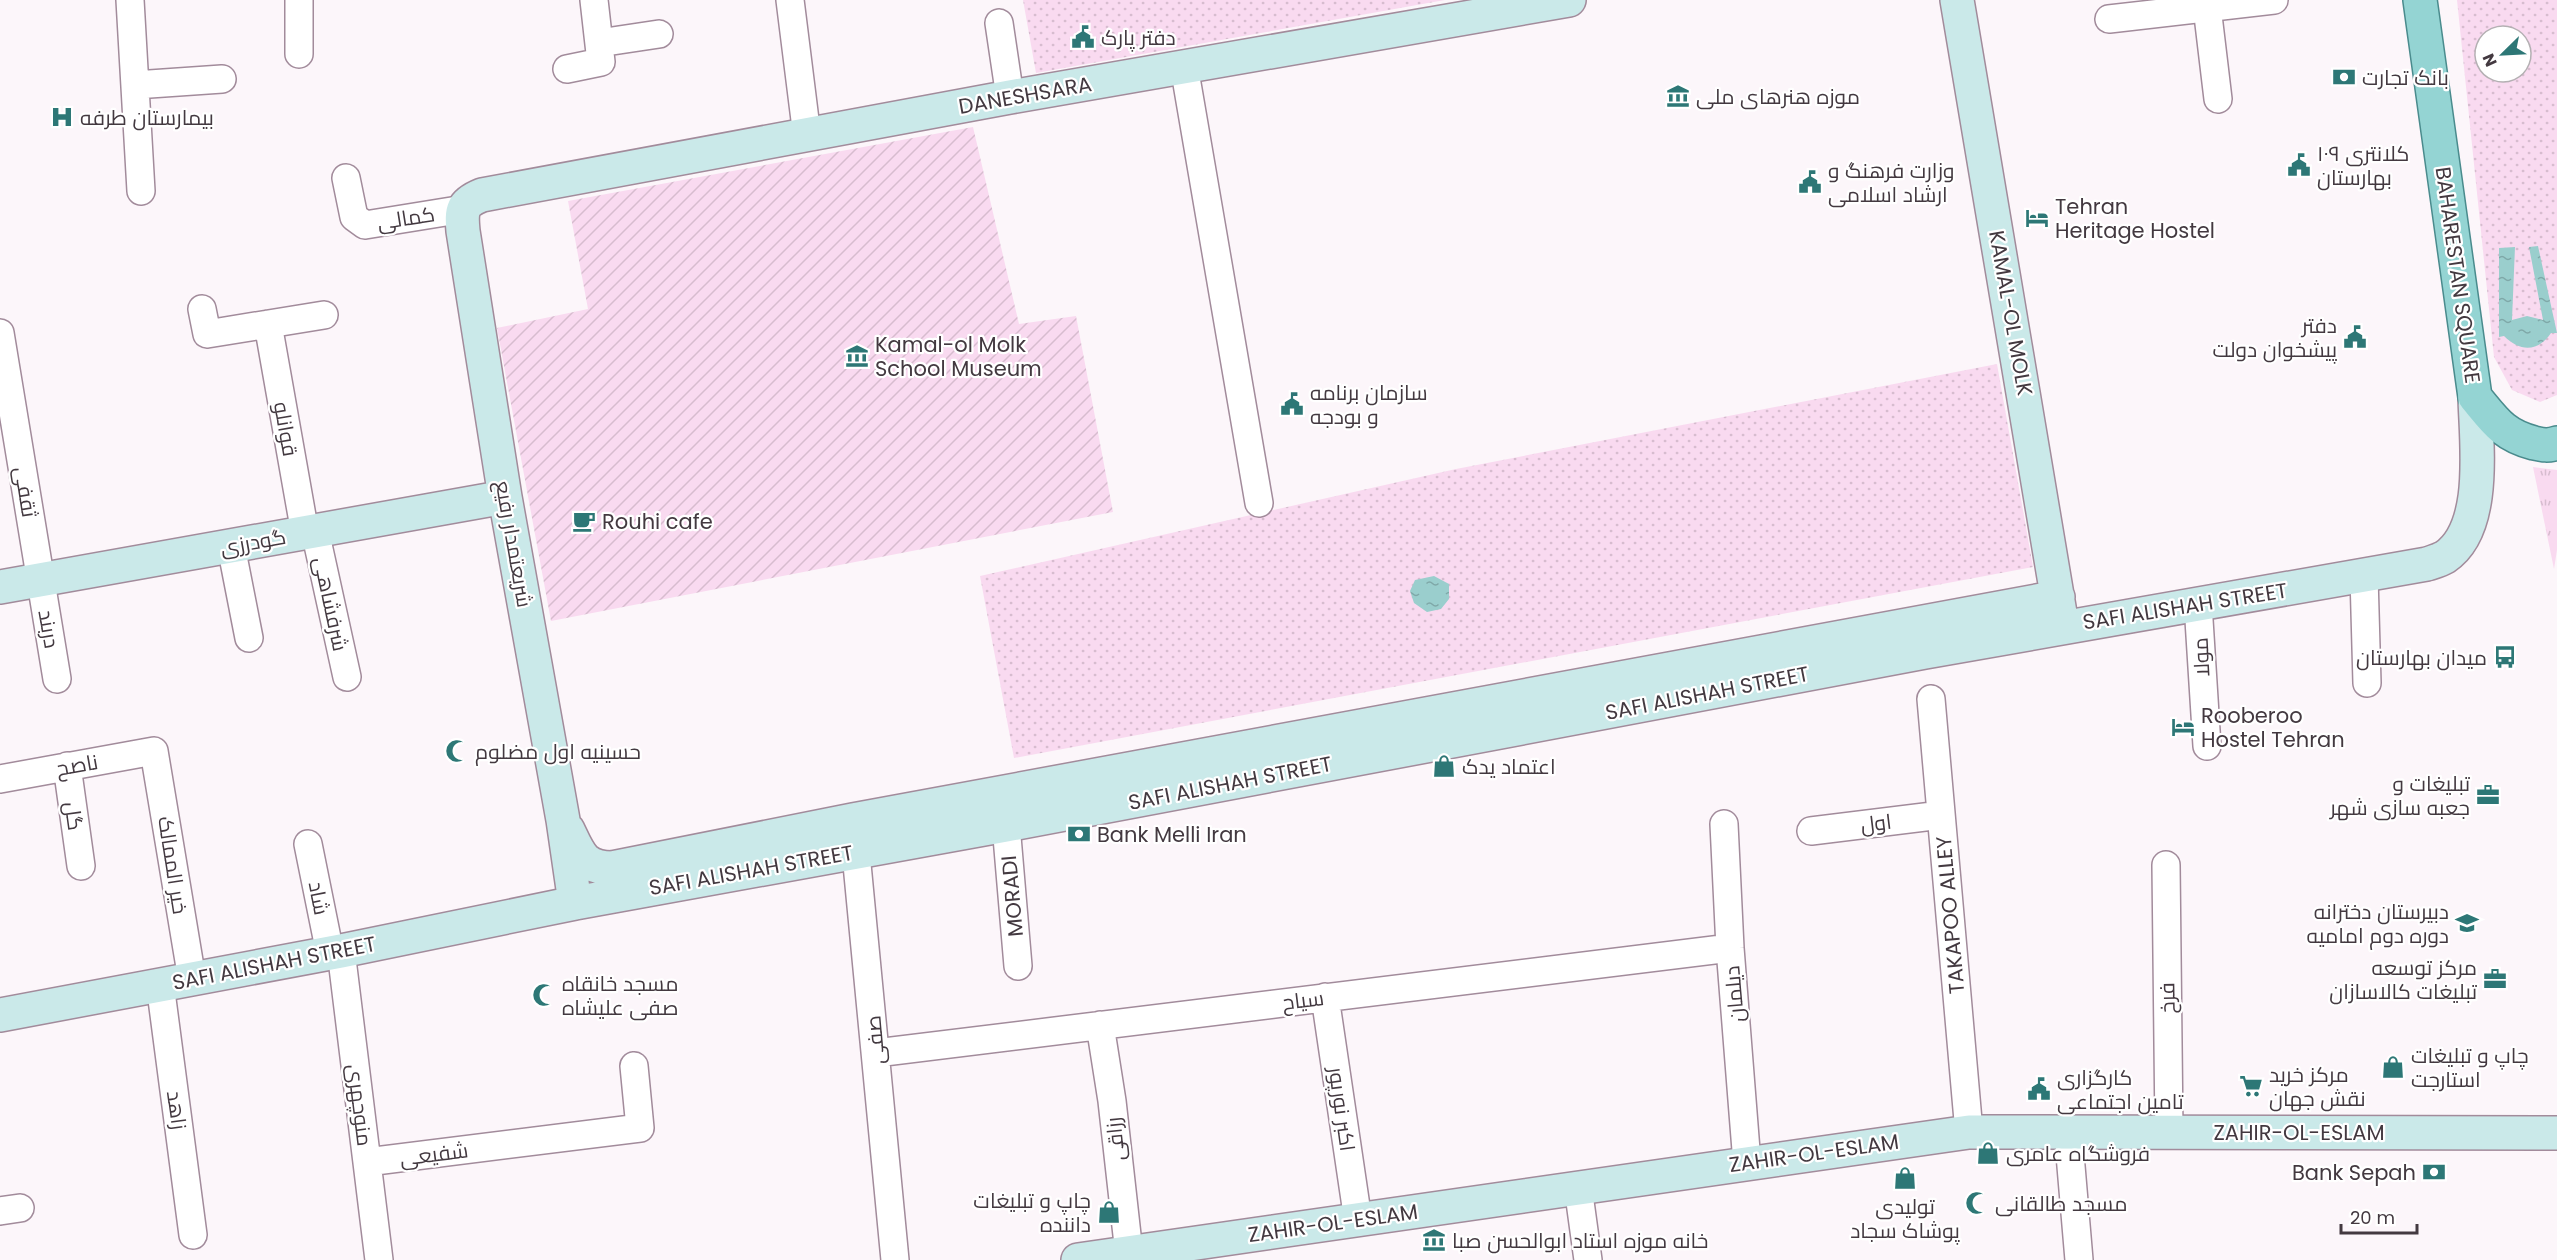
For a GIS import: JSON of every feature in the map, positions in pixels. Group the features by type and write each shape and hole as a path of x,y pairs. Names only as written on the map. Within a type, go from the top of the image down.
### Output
{"main road":[{"name":"BAHARESTAN SQUARE","path":"2420,0 2475,397"},
{"path":"2475,397 2513,438 2548,446 2557,443"}],"street":[{"path":"130,0 141,191"},
{"path":"299,0 299,54"},
{"path":"567,69 601,62 594,0"},
{"path":"790,0 807,136"},
{"name":"DANESHSARA","path":"473,202 1010,97 1569,0"},
{"name":"KAMAL-OL MOLK","path":"1957,0 2060,612"},
{"path":"2109,18 2274,0"},
{"path":"2207,7 2218,99"},
{"path":"999,22 1010,97"},
{"path":"599,43 659,34"},
{"path":"1184,66 1259,503"},
{"path":"135,85 222,80"},
{"name":"کمالی","path":"346,178 354,217 365,225 473,202"},
{"name":"شریعتمدار رفیع","path":"473,202 461,217 463,231 505,497 563,820 575,903"},
{"path":"202,309 207,334 324,315"},
{"name":"قوانلو","path":"268,324 310,532"},
{"name":"ثقفی","path":"0,333 40,579"},
{"name":"BAHARESTAN SQUARE","path":"2456,547 2471,515 2477,489 2475,397"},
{"name":"گودرزی","path":"0,586 505,497"},
{"name":"شرفشاهی","path":"310,532 347,677"},
{"path":"231,546 249,638"},
{"name":"SAFI ALISHAH STREET","path":"563,820 583,858 596,867 612,868 855,835 2060,612 2198,604 2364,576 2427,564 2444,558 2456,547"},
{"path":"2364,576 2367,683"},
{"name":"دربند","path":"40,579 57,679"},
{"name":"مولا","path":"2198,604 2206,746"},
{"name":"SAFI ALISHAH STREET","path":"0,1015 336,952 575,903 855,835 1006,825 2060,612"},
{"name":"TAKAPOO ALLEY","path":"1931,699 1969,1131"},
{"name":"ناصح","path":"0,779 154,750"},
{"name":"خیر الممالک","path":"154,750 192,979"},
{"name":"گل","path":"67,766 81,866"},
{"name":"اول","path":"1811,831 1941,814"},
{"name":"دیلمان","path":"1724,824 1730,948 1747,1163"},
{"name":"MORADI","path":"1006,825 1018,966"},
{"name":"صفی","path":"855,835 895,1260"},
{"name":"شاد","path":"308,844 336,952"},
{"name":"فرخ","path":"2166,865 2169,1132"},
{"name":"سیاح","path":"876,1053 1730,948"},
{"name":"منوچهری","path":"336,952 379,1260"},
{"name":"زاهد","path":"160,984 193,1235"},
{"name":"اکبر نورپور","path":"1326,998 1358,1220"},
{"name":"رزاقی","path":"1100,1025 1112,1101 1129,1253"},
{"name":"شفیعی","path":"367,1162 640,1128 634,1066"},
{"name":"ZAHIR-OL-ESLAM","path":"1078,1260 1969,1131 2557,1133"},
{"path":"2068,1131 2079,1260"},
{"path":"1578,1187 1588,1260"}],"green space":[{"path":"1023,0 1445,0 1036,73"},
{"path":"2457,0 2557,0 2557,395 2540,402 2512,390 2494,357"},
{"path":"973,127 1019,324 1076,316 1113,512 551,621 497,328 588,309 568,201"},
{"path":"1997,364 2033,567 1014,758 980,576 1456,469"},
{"path":"2533,467 2557,470 2557,550 2554,569"}],"water":[{"path":"2538,246 2557,333 2551,333 2540,344 2529,348 2516,345 2504,336 2499,337 2499,248 2515,247 2512,320 2527,316 2543,320 2529,247"},
{"path":"1434,576 1449,584 1449,599 1441,609 1427,612 1414,603 1410,591 1415,580"}],"place":[{"name":"دفتر پارک","path":"1083,37"},
{"name":"بانک تجارت","path":"2344,77"},
{"name":"موزه هنرهای ملی","path":"1678,96"},
{"name":"بیمارستان طرفه","path":"62,117"},
{"name":"کلانتری ۱۰۹ بهارستان","path":"2299,165"},
{"name":"وزارت فرهنگ و ارشاد اسلامی","path":"1810,182"},
{"name":"Tehran Heritage Hostel","path":"2037,218"},
{"name":"دفتر پیشخوان دولت","path":"2355,337"},
{"name":"Kamal-ol Molk School Museum","path":"857,356"},
{"name":"سازمان برنامه و بودجه","path":"1292,404"},
{"name":"Rouhi cafe","path":"584,521"},
{"name":"میدان بهارستان","path":"2505,657"},
{"name":"Rooberoo Hostel Tehran","path":"2183,727"},
{"name":"حسینیه اول مضلوم","path":"457,751"},
{"name":"اعتماد یدک","path":"1444,766"},
{"name":"تبلیغات و جعبه سازی شهر","path":"2488,795"},
{"name":"Bank Melli Iran","path":"1079,834"},
{"name":"دبیرستان دخترانه دوره دوم امامیه","path":"2467,923"},
{"name":"مرکز توسعه تبلیغات کالاسازان","path":"2495,979"},
{"name":"مسجد خانقاه صفی علیشاه","path":"544,995"},
{"name":"چاپ و تبلیغات استارجت","path":"2393,1067"},
{"name":"مرکز خرید نقش جهان","path":"2251,1086"},
{"name":"کارگزاری تامین اجتماعی","path":"2039,1089"},
{"name":"فروشگاه عامری","path":"1988,1153"},
{"name":"Bank Sepah","path":"2434,1172"},
{"name":"تولیدی پوشاک سجاد","path":"1905,1178"},
{"name":"مسجد طالقانی","path":"1977,1203"},
{"name":"چاپ و تبلیغات داننده","path":"1109,1212"},
{"name":"خانه موزه استاد ابوالحسن صبا","path":"1434,1240"}]}
